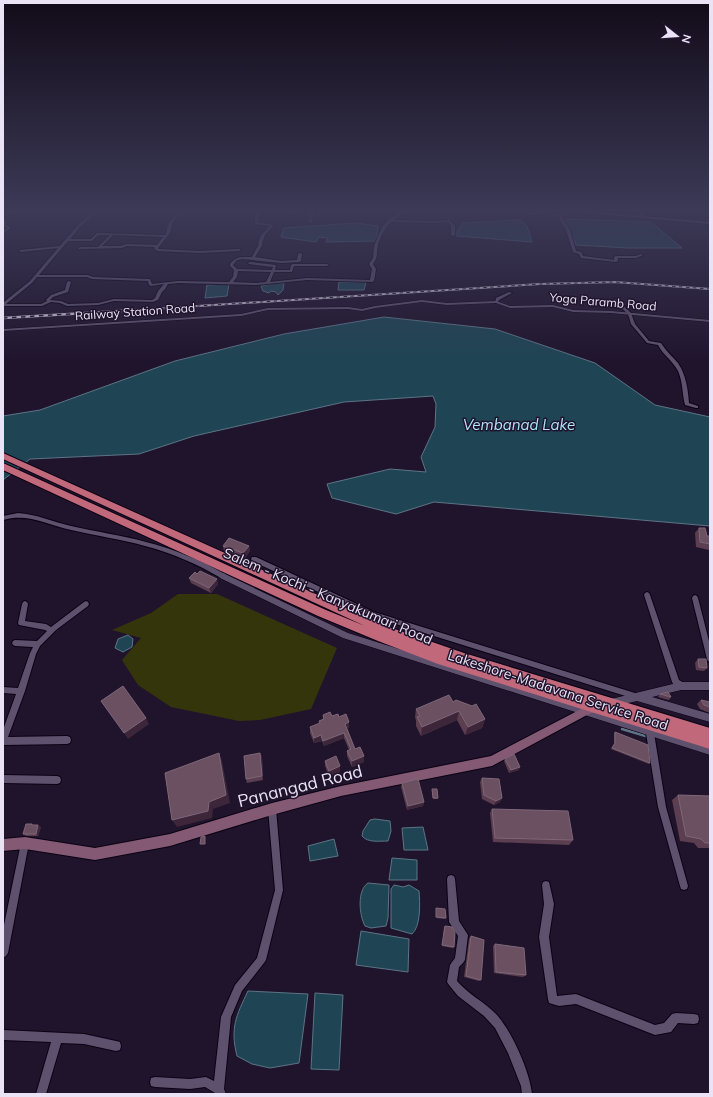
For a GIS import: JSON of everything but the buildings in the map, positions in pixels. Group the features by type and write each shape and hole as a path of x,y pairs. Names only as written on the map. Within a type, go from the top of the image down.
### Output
{"highway":[{"name":"Salem - Kochi - Kanyakumari Road","path":"3,456 48,478 384,630 457,656 710,734"},
{"name":"Salem - Kochi - Kanyakumari Road","path":"3,466 382,638 589,710 710,743"},
{"path":"589,710 611,703"}],"main road":[{"name":"Panangad Road","path":"3,845 25,843 96,854 170,840 272,809 341,791 492,761 589,710"}],"street":[{"path":"4,304 37,276 49,261"},
{"path":"234,261 231,266 236,270 291,271 293,265 296,264 327,265"},
{"path":"276,261 296,261"},
{"path":"37,276 88,276 92,278 149,280 151,285 167,283 232,282 256,284 314,279 372,280 374,269 371,264 373,261"},
{"path":"250,263 275,266 268,282"},
{"path":"232,282 235,277 236,270"},
{"path":"50,301 48,300 52,296 67,291 69,282"},
{"path":"4,304 42,305 50,301 61,302 68,305 98,304 114,300 153,301 157,299 160,291 167,283"},
{"path":"496,302 510,292"},
{"path":"615,300 630,314 633,324 648,342 660,344 663,352 679,369 685,385 687,404 696,407"},
{"name":"Yoga Paramb Road","path":"268,309 348,308 357,311 422,301 447,304 496,302 508,307 554,306 573,311 710,321"},
{"name":"Railway Station Road","path":"3,330 241,315 268,309"},
{"path":"3,519 18,514 62,526 134,541 168,551 208,567 223,576"},
{"name":"Lakeshore-Madavana Service Road","path":"254,560 372,614 710,718"},
{"name":"Lakeshore-Madavana Service Road","path":"223,576 346,636 589,710 650,732 710,751"},
{"path":"647,595 676,682 683,686"},
{"path":"695,598 710,659"},
{"path":"25,604 21,623 46,627 51,630"},
{"path":"67,740 3,739 33,653 38,644 51,630 86,604"},
{"path":"16,643 38,644"},
{"path":"611,703 635,696 683,686 710,686"},
{"path":"3,690 21,690"},
{"path":"650,732 662,807 684,886"},
{"path":"3,779 58,780"},
{"path":"220,1092 226,1017 238,988 261,960 279,890 272,809"},
{"path":"3,953 25,843"},
{"path":"451,879 454,922 463,935 460,960 455,965 452,982 457,989 492,1017 508,1040 526,1086 527,1094"},
{"path":"546,885 549,904 544,937 553,999 558,1001 576,999 656,1030 667,1028 676,1018 694,1019"},
{"path":"3,1034 57,1039 84,1039 116,1046"},
{"path":"41,1094 57,1039"},
{"path":"155,1082 190,1084 206,1082 220,1092"}],"shaded area":[{"path":"178,594 217,594 337,648 311,709 260,720 239,721 171,707 138,685 122,660 141,638 112,630 151,613"}],"water":[{"path":"339,282 366,282 364,290 338,290"},
{"path":"284,283 283,290 278,295 276,292 271,291 269,293 263,291 261,286"},
{"path":"229,284 227,296 205,298 207,285"},
{"name":"Vembanad Lake","path":"384,317 495,329 595,363 655,405 710,417 710,526 434,502 396,514 332,498 327,484 390,469 426,472 421,457 435,427 436,404 433,396 344,402 194,436 139,454 30,459 3,480 3,416 40,410 175,361 284,334"},
{"path":"128,635 133,639 132,647 123,652 115,648 118,639"},
{"path":"375,819 390,821 391,831 388,841 370,841 362,836 363,831 370,820"},
{"path":"423,827 428,850 404,850 402,828"},
{"path":"334,839 338,856 310,861 308,846"},
{"path":"392,858 417,860 417,880 389,880"},
{"path":"368,883 389,885 388,918 386,926 371,928 365,926 361,916 360,903 364,886"},
{"path":"394,885 403,887 409,885 419,891 420,908 417,926 412,934 391,928 391,889"},
{"path":"361,931 409,939 408,972 356,965"},
{"path":"248,991 308,994 299,1063 270,1068 252,1064 237,1056 234,1038 235,1022"},
{"path":"315,993 343,995 339,1070 311,1069"}],"waterway":[{"path":"622,729 649,737"}],"railway":[{"path":"129,310 540,284 615,282 710,289"},
{"path":"3,318 129,310"},
{"path":"120,311 129,310"},
{"path":"129,310 136,310"}]}
